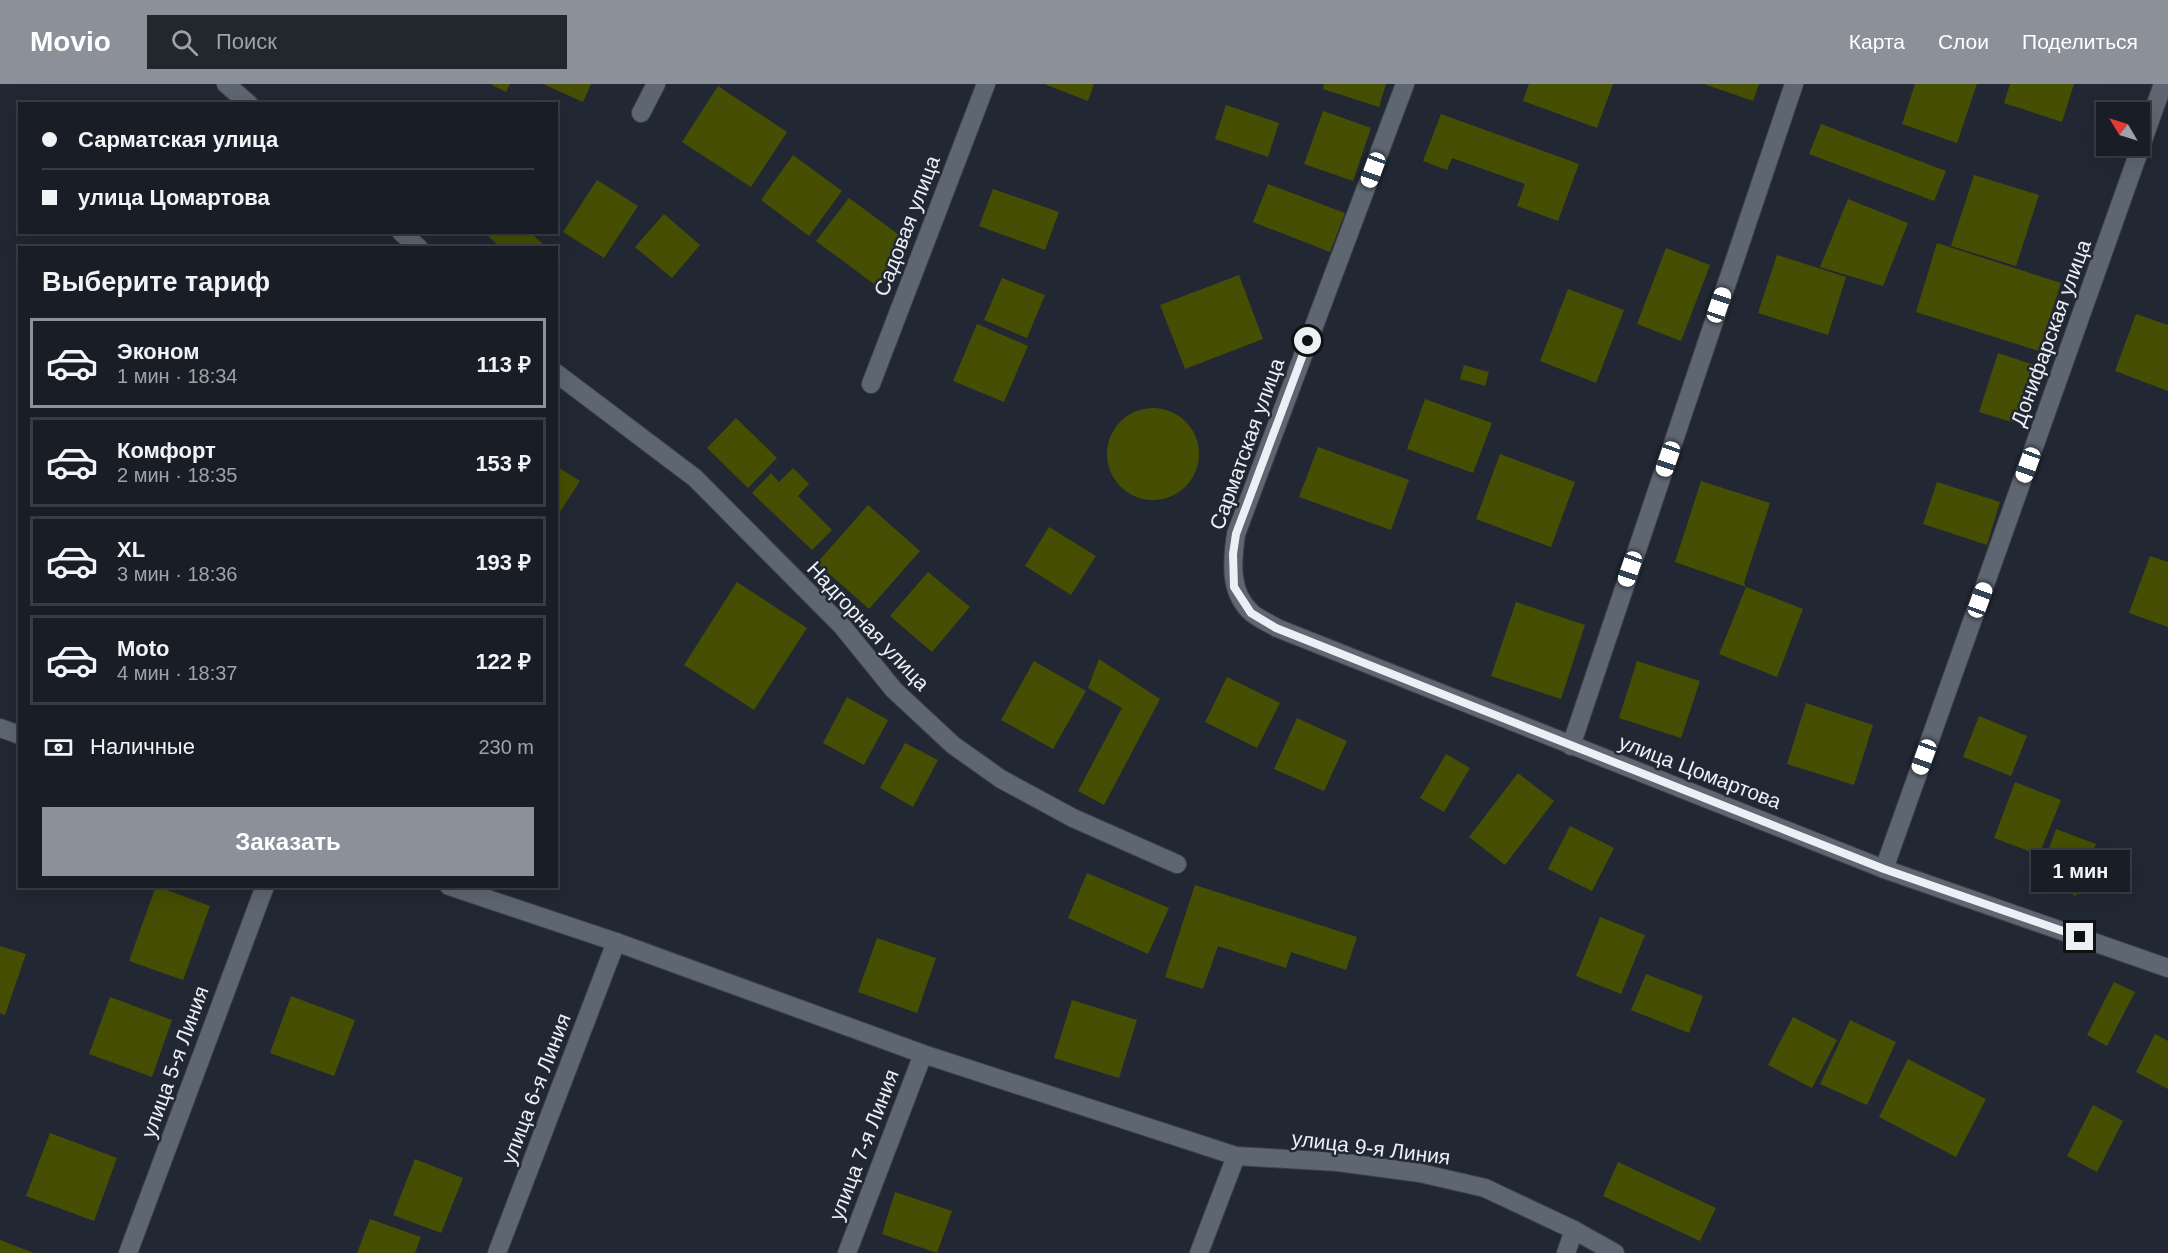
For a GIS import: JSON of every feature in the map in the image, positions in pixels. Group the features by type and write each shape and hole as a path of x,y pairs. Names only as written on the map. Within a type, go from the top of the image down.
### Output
{"street":[{"path":"226,84 247,102"},
{"path":"641,113 656,84"},
{"name":"Садовая улица","path":"871,384 986,84"},
{"name":"Сарматская улица","path":"1234,587 1233,554 1236,534 1405,84"},
{"path":"1571,746 1794,84"},
{"name":"Донифарская улица","path":"1884,869 2163,84"},
{"path":"403,234 416,246"},
{"name":"Надгорная улица","path":"558,375 695,478 842,626 894,690 953,745 1001,779 1073,818 1178,864"},
{"name":"улица Цомартова","path":"1234,587 1251,613 1276,628 1884,869 2168,968"},
{"path":"0,728 18,734"},
{"name":"улица 5-я Линия","path":"128,1253 264,888"},
{"name":"улица 9-я Линия","path":"455,888 616,942 923,1054 1236,1156 1338,1162 1420,1173 1485,1188 1574,1230 1615,1253"},
{"name":"улица 6-я Линия","path":"497,1253 616,942"},
{"name":"улица 7-я Линия","path":"847,1253 923,1054"},
{"path":"1199,1253 1236,1156"},
{"path":"1566,1253 1574,1230"}],"building":[{"path":"490,84 510,84 506,92"},
{"path":"543,84 591,84 583,102"},
{"path":"1044,84 1094,84 1088,101"},
{"path":"1324,84 1386,84 1379,107 1323,89"},
{"path":"1529,84 1613,84 1597,128 1523,101"},
{"path":"1704,84 1759,84 1753,101"},
{"path":"1915,84 1977,84 1957,143 1902,124"},
{"path":"2010,84 2074,84 2062,122 2004,103"},
{"path":"718,86 787,132 751,187 682,142"},
{"path":"1226,105 1279,123 1268,157 1215,139"},
{"path":"1323,111 1371,128 1353,181 1304,164"},
{"path":"1441,114 1579,164 1558,221 1517,206 1525,184 1452,158 1447,170 1423,161"},
{"path":"1821,124 1946,171 1934,201 1809,154"},
{"path":"793,155 842,191 809,236 761,200"},
{"path":"1974,175 2039,195 2016,266 1951,246"},
{"path":"597,180 638,206 604,258 563,232"},
{"path":"1268,184 1345,213 1330,252 1253,222"},
{"path":"993,189 1059,212 1045,250 979,226"},
{"path":"849,198 910,243 878,287 816,241"},
{"path":"1848,199 1908,223 1883,286 1820,267"},
{"path":"664,214 700,245 672,278 635,247"},
{"path":"486,234 532,234 545,246 499,246"},
{"path":"1937,243 2061,283 2039,351 1916,312"},
{"path":"1666,248 1710,265 1681,341 1637,324"},
{"path":"1777,255 1846,277 1828,335 1758,313"},
{"path":"1239,275 1263,339 1185,369 1160,305"},
{"path":"1002,278 1045,295 1027,338 984,320"},
{"path":"1568,289 1624,310 1596,383 1540,361"},
{"path":"2136,314 2168,325 2168,391 2115,371"},
{"path":"977,324 1028,346 1004,402 953,381"},
{"path":"1998,353 2043,368 2025,426 1979,412"},
{"path":"1464,365 1489,372 1485,386 1460,379"},
{"path":"1425,399 1492,423 1473,473 1407,449"},
{"path":"1144,408 1162,408 1179,415 1192,428 1199,445 1199,463 1192,480 1179,493 1162,500 1144,500 1127,493 1114,480 1107,463 1107,445 1114,428 1127,415"},
{"path":"736,418 777,458 748,488 707,448"},
{"path":"1318,447 1409,480 1391,530 1299,497"},
{"path":"1500,454 1575,482 1551,547 1476,519"},
{"path":"558,467 580,481 558,515"},
{"path":"793,468 809,484 798,496 832,530 812,550 752,493 771,473 779,482"},
{"path":"1701,481 1770,503 1744,583 1746,587 1675,562"},
{"path":"1937,482 2000,502 1987,545 1923,524"},
{"path":"868,505 920,551 869,609 817,563"},
{"path":"1049,527 1096,556 1071,595 1025,566"},
{"path":"2150,556 2168,562 2168,627 2129,613"},
{"path":"928,572 970,607 932,652 890,616"},
{"path":"737,582 807,628 754,710 684,665"},
{"path":"1746,587 1803,609 1777,677 1719,654"},
{"path":"1516,602 1585,625 1561,699 1491,676"},
{"path":"1099,659 1160,699 1104,805 1078,791 1122,708 1088,688"},
{"path":"1034,661 1086,691 1053,749 1001,720"},
{"path":"1637,661 1700,681 1681,738 1619,718"},
{"path":"1227,677 1280,703 1257,748 1205,722"},
{"path":"847,697 888,720 864,765 823,743"},
{"path":"1806,703 1873,725 1854,785 1787,764"},
{"path":"1979,716 2027,736 2011,776 1963,757"},
{"path":"1297,718 1347,741 1324,791 1274,769"},
{"path":"905,743 938,760 913,807 880,788"},
{"path":"1446,754 1470,768 1444,812 1420,798"},
{"path":"1518,773 1554,801 1505,865 1469,837"},
{"path":"2015,782 2061,800 2039,855 1994,838"},
{"path":"1570,826 1614,848 1592,891 1548,869"},
{"path":"2056,829 2096,844 2076,896 2037,881"},
{"path":"1087,873 1169,908 1148,954 1068,918"},
{"path":"1195,885 1357,937 1346,970 1291,952 1286,968 1218,946 1203,989 1165,977"},
{"path":"155,888 161,888 210,906 183,980 129,961"},
{"path":"1600,917 1645,935 1621,994 1576,976"},
{"path":"877,938 936,958 917,1013 858,992"},
{"path":"0,946 26,954 5,1015 0,1013"},
{"path":"1646,974 1703,996 1689,1033 1631,1010"},
{"path":"2114,982 2135,992 2107,1046 2087,1035"},
{"path":"291,996 355,1020 334,1076 270,1053"},
{"path":"110,997 172,1020 152,1077 89,1054"},
{"path":"1072,1000 1137,1020 1119,1078 1054,1058"},
{"path":"1793,1017 1837,1040 1812,1088 1768,1065"},
{"path":"1850,1020 1896,1042 1867,1105 1820,1084"},
{"path":"2155,1034 2168,1041 2168,1089 2136,1072"},
{"path":"1908,1059 1986,1099 1956,1157 1879,1117"},
{"path":"2093,1105 2123,1121 2097,1172 2067,1156"},
{"path":"50,1133 117,1158 94,1221 26,1196"},
{"path":"415,1159 463,1178 441,1233 393,1215"},
{"path":"1618,1162 1716,1208 1700,1241 1603,1196"},
{"path":"895,1192 952,1211 937,1253 882,1234"},
{"path":"370,1219 421,1237 415,1253 357,1253"},
{"path":"0,1240 34,1253 0,1253"}],"route":[{"path":"1308,341 1236,534 1233,554 1234,587 1251,613 1276,628 1884,869 2080,937"}]}
